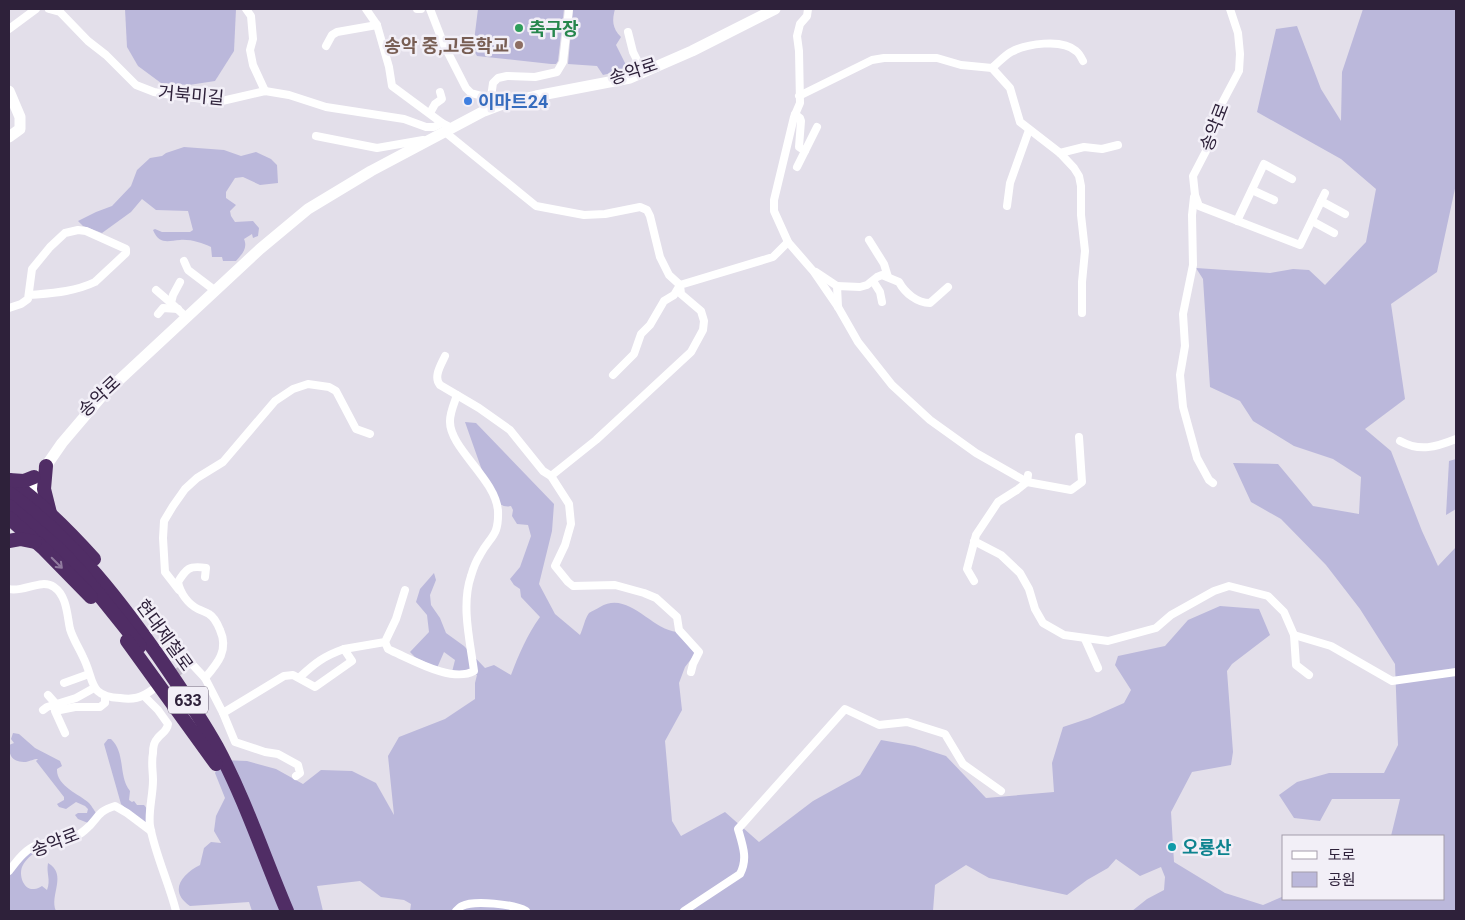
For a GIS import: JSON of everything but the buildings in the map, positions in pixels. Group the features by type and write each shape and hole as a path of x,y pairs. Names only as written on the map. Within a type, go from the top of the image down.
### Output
{"highway":[{"path":"9,540 20,539 41,526 47,506 44,489 46,466"},
{"path":"9,480 24,481 34,477"},
{"path":"9,480 28,494 41,526"},
{"name":"현대제철로","path":"9,493 41,526 83,575 164,678 198,731 232,795 279,911"},
{"path":"10,521 41,526"},
{"name":"현대제철로","path":"10,521 41,526 57,533 97,574 150,643 192,706 217,748 242,801 287,911"}],"main road":[{"name":"송악로","path":"10,521 28,494 34,477 51,447 74,420 181,313 213,289 275,232 313,202 481,106 525,94 604,81 642,70 696,46 765,9"},
{"path":"28,494 62,442 102,396 283,228 324,199 445,127 505,103 630,78 692,51 775,9"},
{"path":"9,91 20,117 20,129 9,137"}],"street":[{"path":"9,29 36,9"},
{"name":"거북미길","path":"49,9 60,12 88,41 106,55 136,85 154,92 222,101 265,92 289,95 326,106 404,119 426,127 445,127"},
{"path":"246,9 251,16 253,40 250,50 253,65 265,92"},
{"path":"366,9 377,24 389,67 392,86 430,113 536,206 584,215 605,214 640,207 647,210 660,256 668,275 680,285 681,294 701,311 704,321 703,330 691,352 596,440 551,476"},
{"path":"430,9 444,45 466,88 471,93 482,96 490,104"},
{"path":"490,104 493,83 498,78 507,76 535,77 558,72 563,62 569,9"},
{"path":"808,9 807,16 800,24 797,36 800,103 795,114 774,200 774,211 788,242 810,268 838,308 858,342 892,385 930,420 976,453 1027,478 1071,490 1082,482 1080,437"},
{"name":"송악로","path":"1213,483 1209,480 1197,458 1183,406 1180,375 1185,346 1183,314 1192,266 1192,215 1195,196 1193,176 1206,151 1211,124 1238,71 1240,54 1238,33 1230,9"},
{"path":"326,46 332,35 337,32 377,24"},
{"path":"628,32 642,70"},
{"path":"799,96 872,60 884,58 937,58 961,66 992,68 1011,52 1035,44 1054,43 1074,49 1082,61"},
{"path":"992,68 1010,88 1020,122 1060,153 1079,176 1085,251 1082,313"},
{"path":"430,113 435,104 442,99 440,92"},
{"path":"795,114 801,121 799,147 805,151"},
{"path":"797,167 817,127"},
{"path":"1007,206 1010,183 1029,130"},
{"name":"송악로","path":"316,136 377,148 424,140"},
{"path":"1060,153 1084,147 1102,149 1118,145"},
{"path":"1237,221 1264,164 1292,179"},
{"path":"1252,190 1274,200"},
{"path":"1195,196 1199,206 1300,245 1325,194"},
{"path":"1321,201 1345,214"},
{"path":"1312,221 1334,233"},
{"path":"9,308 26,301 30,295 29,268 64,233 78,230 94,234 126,249 126,252 95,282 89,285 59,293 30,295"},
{"path":"869,240 884,264 888,277"},
{"path":"613,375 634,354 640,334 650,325 664,301 674,295 680,285 773,257 788,242"},
{"path":"184,262 188,270 213,289"},
{"path":"810,268 837,286 860,288 882,275 899,282 904,290 924,303 930,304 948,287"},
{"path":"873,281 880,292 882,302"},
{"path":"171,303 180,282"},
{"path":"837,286 838,308"},
{"path":"156,290 181,313"},
{"path":"158,314 163,308 181,313"},
{"path":"445,356 437,376 440,385 479,408 510,430 542,471 551,476 569,504 571,524 565,545 554,566 573,586 615,585 644,592 656,598 677,617 679,630 699,652 691,672"},
{"path":"205,678 215,667 224,651 223,636 218,624 210,614 197,609 165,572 164,521 173,506 185,489 197,478 223,462 275,401 293,389 308,384 328,387 336,391 356,429 370,434"},
{"path":"405,590 396,619 385,642 388,649 449,674 461,675 474,671 466,599 470,578 480,555 495,535 498,510 496,499 486,482 460,448 450,425 451,413 457,396"},
{"path":"1400,441 1410,446 1434,448 1456,438"},
{"path":"974,581 967,569 974,541 998,502 1018,490 1027,478"},
{"path":"974,541 1001,555 1020,573 1043,623 1064,635 1085,639 1108,641 1156,628 1171,615 1214,591 1229,586 1268,596 1284,612 1294,635 1296,665 1309,674"},
{"path":"179,590 178,582 185,570 196,566 206,568 205,576"},
{"path":"9,588 11,590 39,584 53,586 61,594 70,630 84,659 94,688 105,697 126,699 144,696 152,690"},
{"path":"1294,635 1331,646 1392,681 1456,672"},
{"path":"1085,639 1098,668"},
{"path":"300,677 316,662 330,654 344,649 385,642"},
{"path":"223,713 284,676 293,675 300,677 315,687 352,661 344,649"},
{"path":"185,667 191,663 205,678 235,742 285,757 298,764 300,773 296,776"},
{"path":"64,683 89,674"},
{"path":"42,710 76,698 94,688"},
{"path":"48,695 56,704"},
{"path":"144,696 158,710 168,724 167,729 157,739 152,754 153,780 149,817 151,831 176,911"},
{"path":"65,733 55,711 75,707 100,707 105,703 105,697"},
{"path":"684,911 740,874 744,867 745,856 738,830 845,709 879,725 907,722 945,734 963,764 1001,791"},
{"name":"송악로","path":"9,871 23,854 34,847 63,841 85,830 100,812 115,806 151,831"},
{"path":"456,911 463,905 492,903 520,908 526,911"}],"green space":[{"path":"125,9 236,9 234,51 215,81 189,85 161,83 138,66 127,47"},
{"name":"축구장","path":"478,9 564,9 558,61 556,64 477,56 473,49"},
{"path":"573,9 615,9 614,24 621,37 616,45 628,69 603,75 597,66 568,64"},
{"path":"1363,9 1456,9 1456,184 1437,272 1391,304 1405,399 1365,429 1391,451 1422,531 1438,566 1456,547 1456,911 1132,911 1147,899 1164,890 1165,877 1161,867 1140,876 1116,859 1108,868 1087,880 1067,895 989,878 966,865 935,885 933,911 410,911 411,904 404,900 381,897 360,881 317,886 323,911 252,911 249,902 190,906 183,900 179,889 183,878 200,865 204,848 211,842 221,843 214,831 216,816 225,798 215,773 221,760 247,761 276,769 303,784 321,770 352,771 376,783 394,815 388,756 399,737 445,719 475,699 477,675 468,670 452,672 455,660 444,652 437,668 415,657 410,652 429,632 427,615 416,602 420,589 434,573 436,580 430,595 431,605 440,618 446,633 464,646 485,668 494,665 511,675 531,631 540,617 521,597 520,589 510,579 520,567 531,536 528,525 517,524 512,516 513,510 511,506 499,503 485,487 484,476 465,422 476,423 554,504 552,531 539,584 555,614 580,635 589,613 610,603 620,603 667,629 677,632 695,654 685,667 679,683 682,710 665,741 672,821 681,836 725,812 759,842 813,801 860,775 881,740 915,746 946,756 986,798 1054,792 1052,763 1063,727 1090,718 1124,703 1131,690 1115,665 1118,656 1165,646 1188,620 1220,606 1259,609 1270,635 1232,664 1227,671 1233,752 1231,765 1192,772 1171,812 1174,862 1225,893 1263,905 1282,897 1282,900 1445,900 1445,835 1391,835 1400,799 1332,799 1320,821 1294,818 1279,795 1297,782 1329,773 1384,773 1398,745 1395,664 1360,609 1326,565 1281,519 1251,502 1233,463 1278,464 1313,506 1359,514 1361,477 1333,459 1294,446 1253,421 1240,401 1210,387 1203,279 1196,268 1270,273 1293,269 1309,270 1325,285 1366,242 1376,189 1341,159 1257,112 1276,29 1297,26 1321,89 1341,121 1342,72"},
{"path":"184,147 224,150 241,156 256,152 271,159 277,165 278,183 260,185 243,177 235,178 226,192 226,198 236,205 230,211 235,222 253,221 259,228 258,236 253,238 252,234 244,239 245,248 236,261 223,261 222,257 212,257 211,247 196,242 161,240 155,235 153,230 162,232 190,232 193,230 188,211 156,210 142,199 131,212 102,233 83,226 78,221 112,206 131,186 137,170 150,158 162,156"},
{"path":"1456,459 1456,509 1446,515 1449,461"},
{"path":"13,733 19,734 35,748 60,761 62,766 57,769 60,780 89,803 96,813 88,823 78,819 75,815 87,813 88,809 85,806 76,802 66,809 59,807 57,804 64,800 64,797 36,761 38,759 26,762 15,760 11,756 9,745 14,743 11,739"},
{"path":"108,739 111,739 119,751 124,779 130,791 129,800 134,801 137,805 144,805 146,807 147,822 141,822 121,804 104,744"},
{"path":"31,851 33,854 22,867 23,881 30,889 42,886 47,890 49,883 48,863 54,868 57,873 54,905 56,911 9,911 9,871"}],"tunnel":[{"path":"158,686 185,667"}],"place":[{"name":"축구장","path":"519,28"},
{"name":"송악 중,고등학교","path":"519,45"},
{"name":"이마트24","path":"468,101"},
{"name":"오룡산","path":"1172,847"}]}
